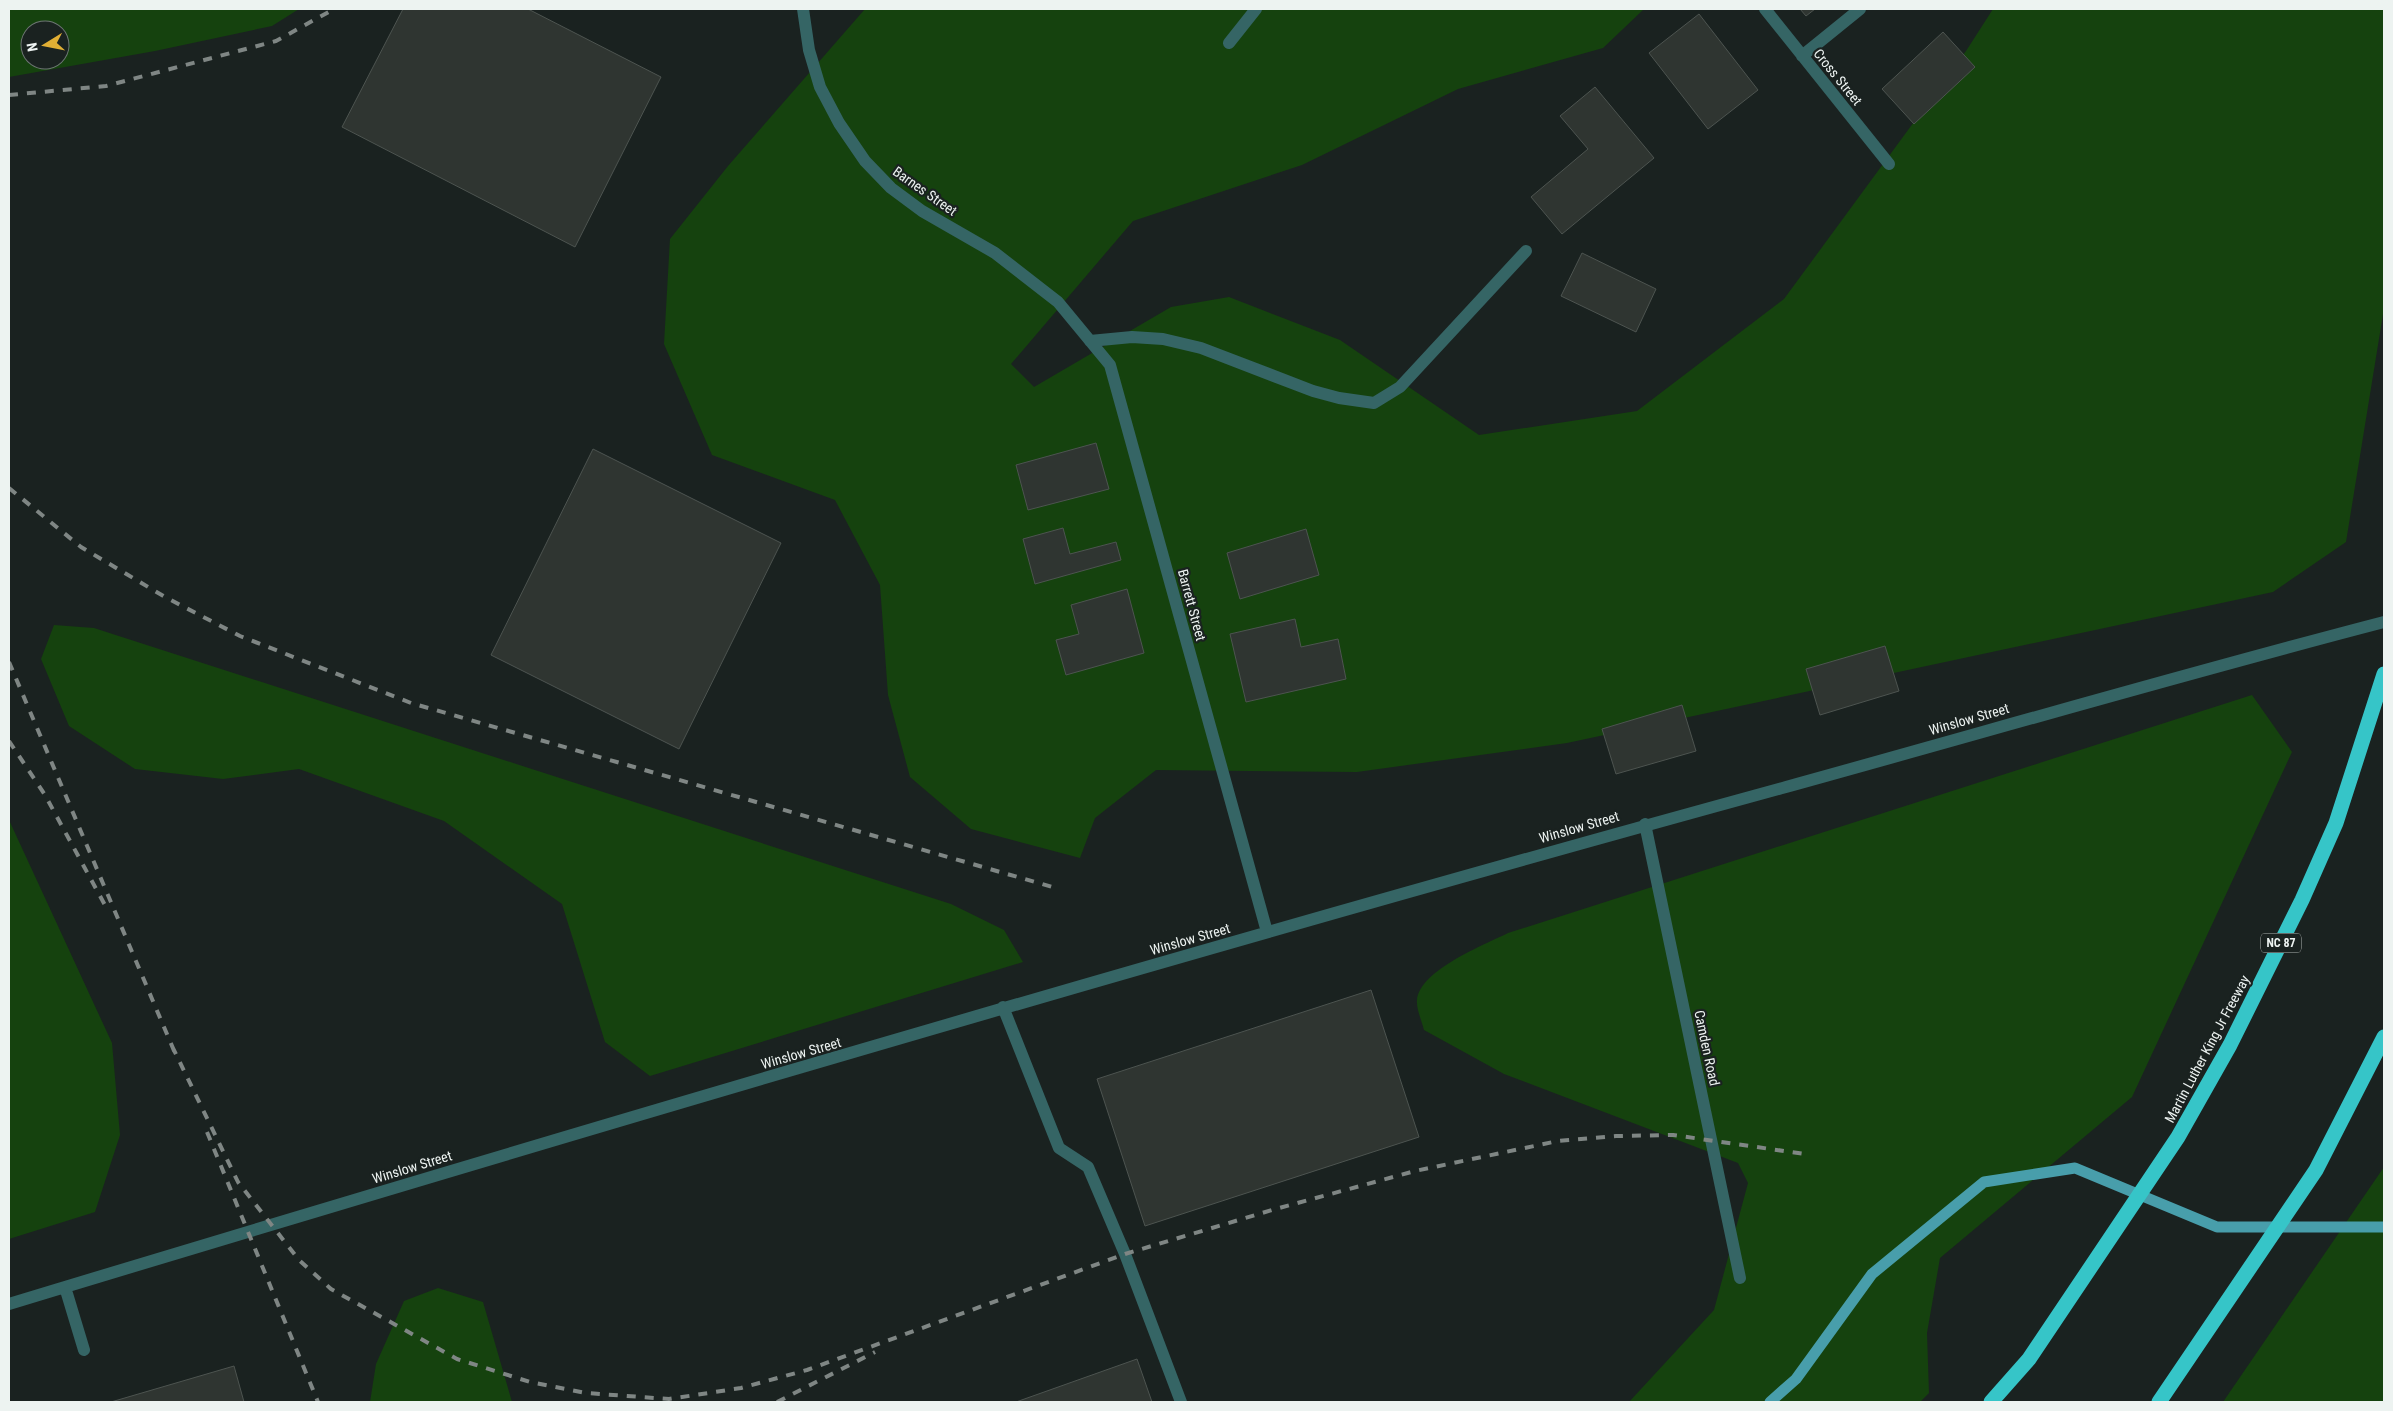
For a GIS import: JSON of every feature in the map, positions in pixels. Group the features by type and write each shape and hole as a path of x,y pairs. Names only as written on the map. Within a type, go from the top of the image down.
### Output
{"highway":[{"name":"Martin Luther King Jr Freeway","path":"1990,1402 2029,1358 2178,1137 2230,1045 2302,900 2336,823 2384,674"},
{"path":"2159,1402 2316,1170 2384,1037"}],"street":[{"name":"Barnes Street","path":"803,9 809,50 820,87 839,123 865,161 891,188 922,210 995,253 1058,302"},
{"path":"1229,44 1256,9"},
{"name":"Cross Street","path":"1765,9 1888,164"},
{"path":"1802,56 1860,9"},
{"path":"1090,341 1132,337 1163,339 1201,348 1313,391 1339,398 1374,403 1400,387 1526,251"},
{"name":"Barrett Street","path":"1058,302 1110,365 1266,932"},
{"name":"Winslow Street","path":"9,1304 1003,1007 1645,824 2384,622"},
{"name":"Camden Road","path":"1645,824 1740,1278"},
{"path":"1003,1007 1059,1148 1088,1167 1125,1254 1180,1402"},
{"path":"65,1287 84,1350"}],"green space":[{"path":"9,9 299,9 272,26 155,51 70,66 70,20 20,20 20,70 48,70 9,77"},
{"path":"865,9 1644,9 1603,48 1458,89 1302,165 1133,221 1011,364 1034,387 1171,307 1229,297 1340,340 1479,435 1637,411 1784,299 1966,51 1993,9 2384,9 2384,308 2346,542 2273,592 1567,743 1357,772 1156,770 1095,818 1080,858 971,829 910,777 888,695 880,585 835,500 712,455 664,344 670,239 728,166"},
{"path":"54,625 94,628 951,904 1004,930 1023,962 650,1076 605,1042 562,904 444,821 299,769 223,779 135,769 69,726 41,659"},
{"path":"2252,695 2292,752 2132,1097 1940,1258 1927,1333 1929,1393 1920,1402 1629,1402 1714,1310 1748,1183 1738,1163 1504,1074 1424,1030 1418,1011 1417,1000 1421,989 1429,979 1455,960 1508,933"},
{"path":"9,820 112,1043 120,1135 95,1212 9,1239"},
{"path":"2384,1167 2384,1402 2223,1402"},
{"path":"438,1288 483,1302 512,1402 370,1402 376,1364 404,1301"}],"building":[{"path":"403,9 528,9 661,77 575,247 342,127"},
{"path":"1800,9 1815,9 1806,16"},
{"path":"1699,14 1758,90 1708,129 1649,53"},
{"path":"1943,32 1975,67 1914,124 1882,89"},
{"path":"1595,87 1654,158 1562,234 1531,197 1588,149 1560,116"},
{"path":"1582,253 1656,289 1636,332 1561,296"},
{"path":"1096,443 1109,489 1028,510 1016,465"},
{"path":"593,449 781,543 679,749 491,655"},
{"path":"1063,528 1070,554 1116,542 1121,560 1035,584 1023,539"},
{"path":"1306,529 1319,575 1240,599 1227,553"},
{"path":"1127,589 1144,653 1066,675 1056,640 1079,634 1071,605"},
{"path":"1295,619 1301,647 1338,639 1346,679 1246,702 1230,634"},
{"path":"1885,646 1899,691 1820,715 1806,669"},
{"path":"1682,705 1696,751 1616,774 1602,729"},
{"path":"1371,990 1419,1137 1145,1226 1097,1079"},
{"path":"1137,1359 1152,1402 1016,1402"},
{"path":"234,1366 244,1402 111,1402"}],"waterway":[{"path":"1770,1402 1796,1379 1872,1274 1984,1182 2075,1168 2217,1227 2384,1227"}],"railway":[{"path":"9,95 106,86 276,41 334,9"},
{"path":"9,488 81,547 165,597 240,636 411,703 1056,888"},
{"path":"9,662 175,1053"},
{"path":"9,741 45,795 106,907"},
{"path":"172,1046 238,1182 299,1260 331,1289 457,1359 530,1382 586,1393 669,1399 741,1388 807,1370 1125,1254 1272,1210 1415,1171 1558,1141 1616,1136 1673,1135 1805,1154"},
{"path":"207,1132 318,1402"},
{"path":"777,1402 875,1352"}]}
